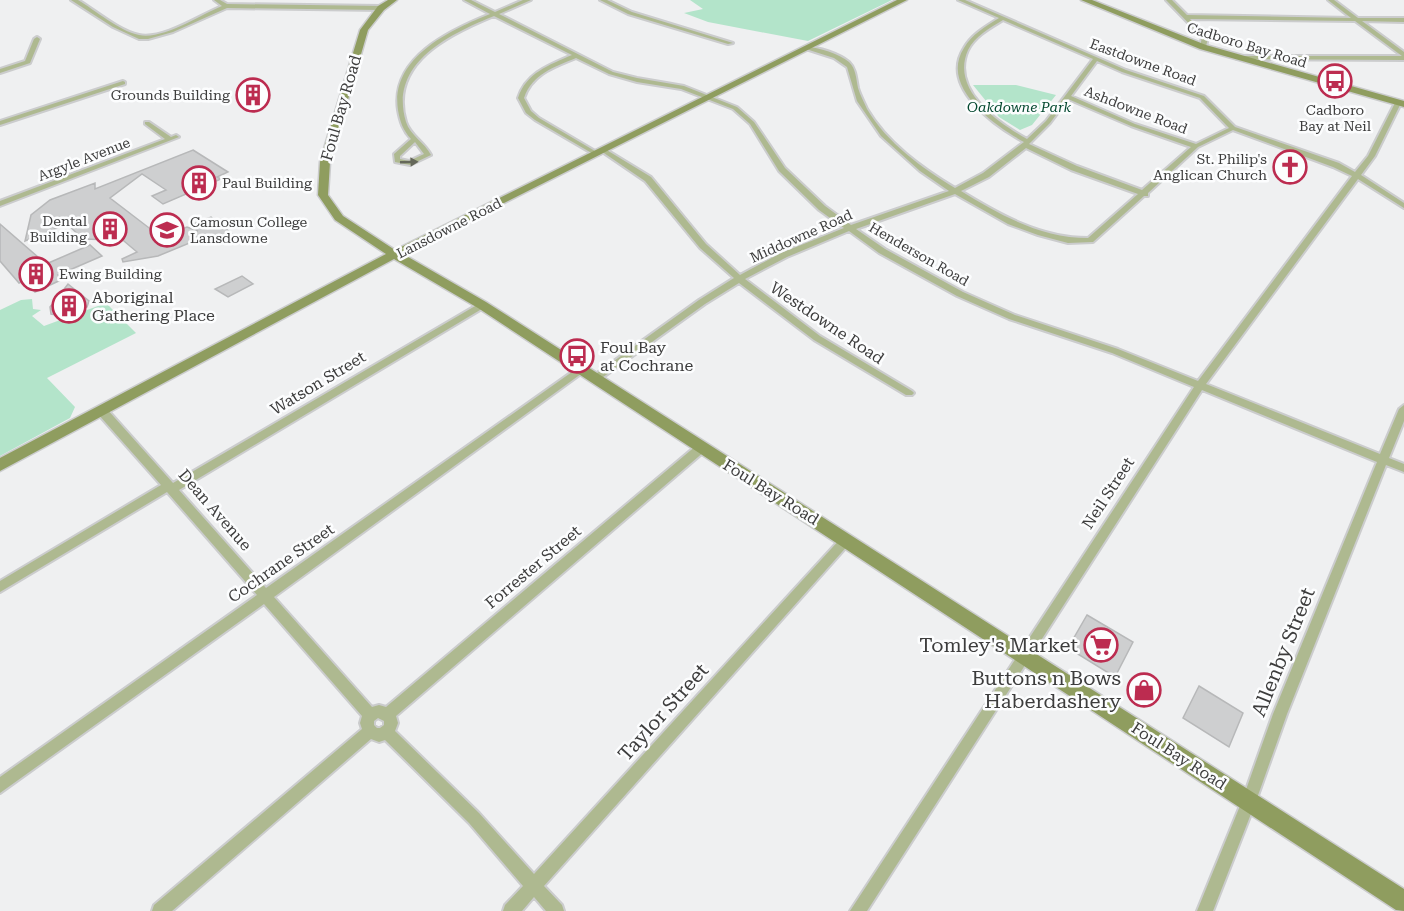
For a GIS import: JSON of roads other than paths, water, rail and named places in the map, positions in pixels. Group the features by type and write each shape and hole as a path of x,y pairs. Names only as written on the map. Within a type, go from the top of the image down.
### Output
{"main road":[{"name":"Foul Bay Road","path":"393,0 381,8 364,30 325,162 322,184 326,201 339,218 582,369 1404,902"},
{"name":"Lansdowne Road","path":"0,465 396,255 903,0"},
{"name":"Cadboro Bay Road","path":"1085,0 1203,47 1401,104"}],"street":[{"path":"74,0 131,34 145,37 164,33 226,6 381,8"},
{"path":"217,0 226,6"},
{"name":"Henderson Road","path":"467,0 575,56 623,76 682,87 711,97 747,118 793,181 848,229 916,271 981,304 1012,317 1115,351 1404,468"},
{"path":"414,140 403,124 400,87 405,74 414,62 437,42 528,0"},
{"path":"603,0 630,13 730,43"},
{"name":"Eastdowne Road","path":"961,0 1096,59 1202,97 1233,128 1323,160 1358,176 1404,206"},
{"path":"1169,0 1204,37 1203,47"},
{"path":"1331,0 1404,57"},
{"path":"1184,17 1404,20"},
{"path":"1004,18 983,28 966,45 960,60 962,79 978,105 1006,130 1027,143 1080,171 1145,194"},
{"path":"0,71 28,62 37,39"},
{"path":"808,48 848,65 864,108 884,135 907,158 956,191 1048,236 1070,242 1090,240 1145,194 1196,146 1233,128"},
{"name":"Westdowne Road","path":"575,56 532,78 525,86 521,98 523,105 537,119 648,179 684,225 739,279 817,338 909,393"},
{"path":"1237,58 1404,57"},
{"name":"Middowne Road","path":"596,378 702,302 784,255 848,229 956,191 986,175 1027,143 1068,96 1096,59"},
{"path":"0,123 123,83"},
{"name":"Ashdowne Road","path":"1068,96 1134,125 1196,146"},
{"name":"Neil Street","path":"858,911 1200,385 1358,176 1401,104"},
{"name":"Argyle Avenue","path":"0,204 173,138 147,123"},
{"name":"Watson Street","path":"0,587 482,305"},
{"name":"Cochrane Street","path":"0,786 582,369"},
{"name":"Allenby Street","path":"1205,911 1249,801 1280,714 1404,409"},
{"name":"Dean Avenue","path":"102,411 371,716"},
{"name":"Forrester Street","path":"388,714 701,448"},
{"name":"Taylor Street","path":"511,911 846,540"},
{"path":"377,712 388,714 391,719 386,730 374,735 368,733 367,722 371,716 377,712"},
{"path":"386,730 474,818 556,911"},
{"path":"160,911 368,733"}],"place":[{"name":"Cadboro Bay at Neil","path":"1335,81"},
{"name":"Grounds Building","path":"253,95"},
{"name":"St. Philip's Anglican Church","path":"1290,167"},
{"name":"Paul Building","path":"199,183"},
{"name":"Dental Building","path":"110,229"},
{"name":"Camosun College Lansdowne","path":"167,230"},
{"name":"Ewing Building","path":"36,274"},
{"name":"Aboriginal Gathering Place","path":"69,306"},
{"name":"Foul Bay at Cochrane","path":"577,356"},
{"name":"Tomley's Market","path":"1101,645"},
{"name":"Buttons n Bows Haberdashery","path":"1144,690"}],"park label":[{"name":"Oakdowne Park","path":"1019,107"}]}
